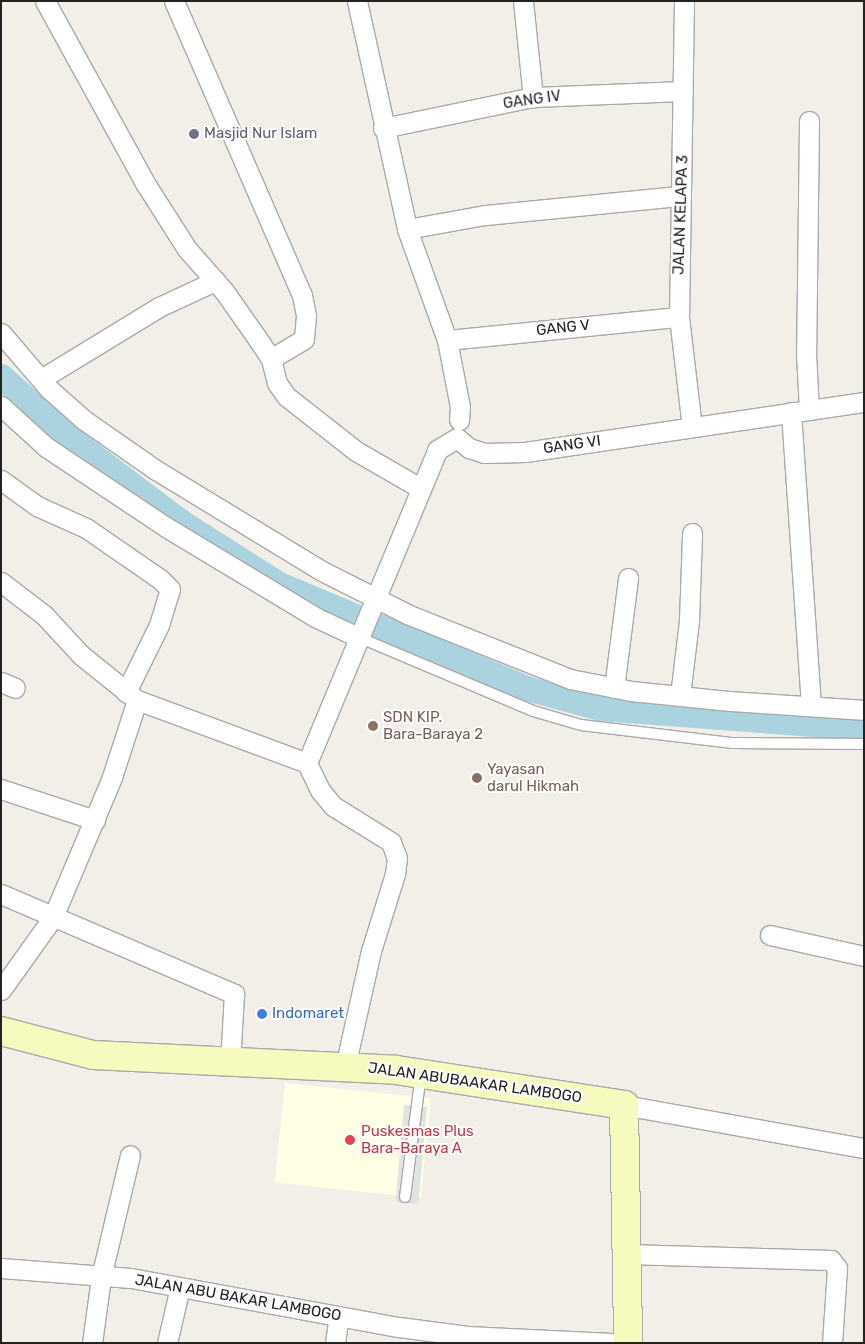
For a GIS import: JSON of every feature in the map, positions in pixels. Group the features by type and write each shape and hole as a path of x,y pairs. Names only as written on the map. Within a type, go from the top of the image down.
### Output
{"street":[{"path":"45,1 145,183 187,249 215,282 271,360 277,383 298,407 356,451 420,488"},
{"path":"174,1 302,295 306,316 304,339 271,360"},
{"path":"307,764 359,634 437,450 458,429 460,407 447,340 407,229 383,128 357,1"},
{"path":"523,1 533,98"},
{"name":"JALAN KELAPA 3","path":"684,1 684,151 680,196 679,316 692,427"},
{"name":"GANG IV","path":"383,128 533,98 683,91"},
{"path":"808,121 806,353 800,411 811,705"},
{"path":"407,229 485,215 680,196"},
{"path":"40,379 159,307 215,282"},
{"name":"GANG V","path":"447,340 679,316"},
{"path":"1,333 40,379 84,420 156,470 373,601 547,671 614,688 680,696 864,710"},
{"name":"GANG VI","path":"458,429 469,448 484,453 504,454 864,402"},
{"path":"1,406 46,447 158,521 315,616 359,634"},
{"path":"1,480 37,506 86,528 160,579 170,590 159,625 131,696 112,777 95,820 53,917 1,990"},
{"path":"680,696 688,621 692,533"},
{"path":"614,688 628,578"},
{"path":"1,582 44,615 81,655 131,696 307,764 320,790 333,806 391,842 397,858 395,874 371,951 345,1067"},
{"path":"1,789 95,820"},
{"path":"1,894 234,994 230,1063"},
{"path":"770,935 864,956"},
{"name":"JALAN ABUBAAKAR LAMBOGO","path":"1,1031 93,1056 345,1067 421,1073 624,1105"},
{"path":"628,1343 624,1105 864,1148"},
{"path":"92,1343 101,1277 130,1155"},
{"path":"627,1254 831,1260 837,1268 832,1343"},
{"name":"JALAN ABU BAKAR LAMBOGO","path":"1,1268 131,1278 467,1339 612,1343"},
{"path":"167,1343 180,1287"},
{"path":"335,1343 339,1316"}],"lane":[{"path":"359,634 533,711 581,726 734,743 864,744"},
{"path":"405,1197 421,1073"}],"shaded area":[{"name":"Puskesmas Plus Bara-Baraya A","path":"285,1083 431,1098 421,1198 275,1182"},
{"path":"404,1105 427,1107 418,1204 396,1202"}],"waterway":[{"path":"1,376 66,435 180,521 279,584 526,688 600,708 864,728"}],"place":[{"name":"Masjid Nur Islam","path":"194,134"},
{"name":"SDN KIP. Bara-Baraya 2","path":"373,726"},
{"name":"Yayasan darul Hikmah","path":"477,778"},
{"name":"Indomaret","path":"262,1014"},
{"name":"Puskesmas Plus Bara-Baraya A","path":"350,1140"}]}
